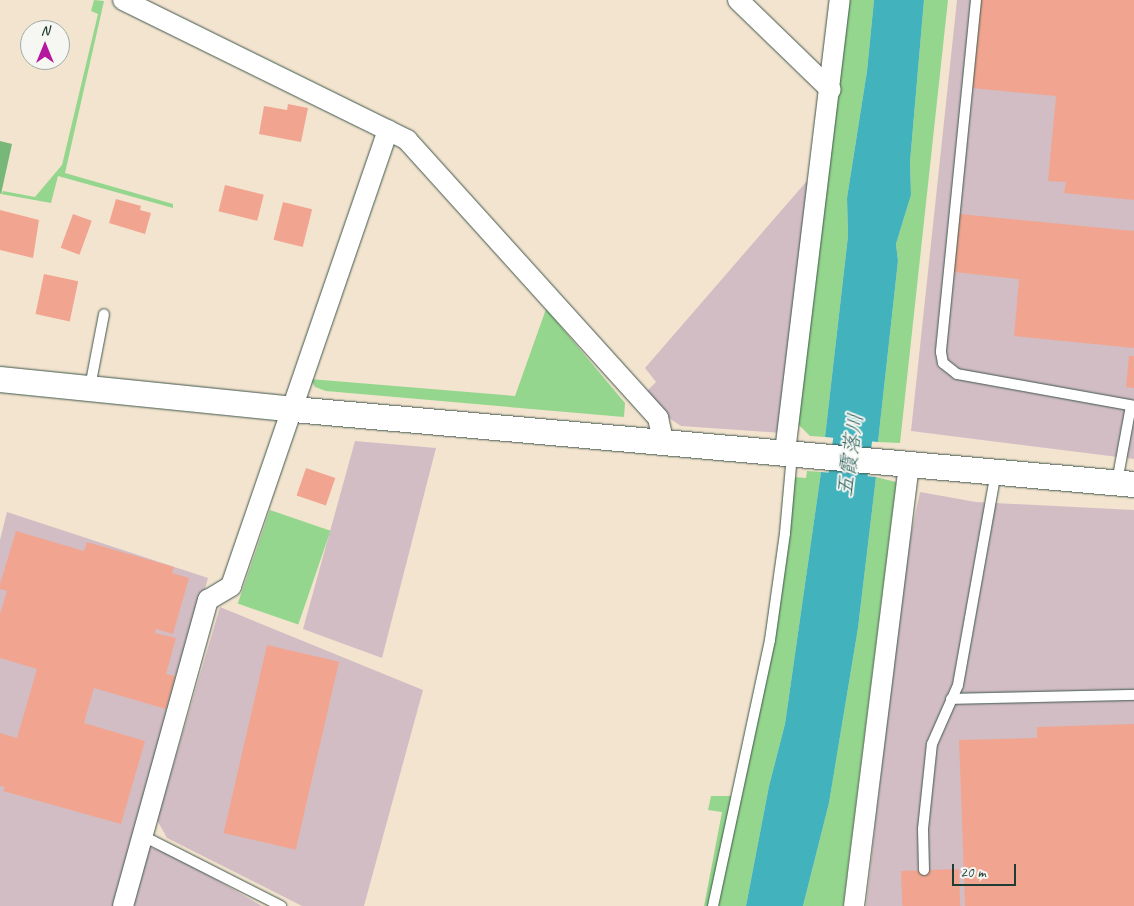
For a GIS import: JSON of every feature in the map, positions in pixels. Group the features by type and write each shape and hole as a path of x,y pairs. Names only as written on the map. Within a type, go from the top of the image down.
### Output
{"street":[{"path":"123,0 407,140 658,418 663,440"},
{"path":"738,0 831,90"},
{"path":"795,453 840,0"},
{"path":"123,906 208,600 231,586 388,130"},
{"path":"4,374 90,388 293,409 663,440 1125,483"},
{"path":"854,906 898,461"}],"lane":[{"path":"976,0 941,352 943,363 957,374 1132,406 1125,483"},
{"path":"90,388 104,314"},
{"path":"713,906 770,640 795,453"},
{"path":"924,870 923,829 932,744 958,685 996,471"},
{"path":"952,699 1134,695"},
{"path":"143,836 281,906"}],"shaded area":[{"path":"957,0 1134,0 1134,459 911,431"},
{"path":"806,182 812,182 782,433 681,426 666,416 647,391 656,382 645,368"},
{"path":"355,441 436,448 382,658 303,629"},
{"path":"920,492 976,502 1134,510 1134,906 866,906 905,562"},
{"path":"7,512 208,578 116,906 0,906 0,540"},
{"path":"220,607 423,690 364,906 302,906 167,838 157,820"},
{"path":"147,846 175,856 262,906 132,906"}],"green space":[{"path":"94,0 104,1 65,173 173,204 173,208 58,176 51,203 1,194 3,191 35,197 62,165 98,14 91,11"},
{"path":"846,0 874,0 867,71 847,198 848,236 825,437 810,436 798,424"},
{"path":"924,0 948,0 900,443 878,442 898,261 896,244 911,195 910,162"},
{"path":"0,141 12,144 1,194 0,193"},
{"path":"546,309 625,403 624,417 326,391 315,387 310,379 515,396"},
{"path":"807,471 821,472 785,724 769,786 746,906 717,906 776,624 789,539 794,477 806,478"},
{"path":"876,477 896,482 843,906 803,906 829,803 858,628"},
{"path":"270,510 331,531 298,624 238,604"},
{"path":"711,796 732,796 709,906 704,906 722,812 708,810"}],"water":[{"path":"874,0 924,0 910,162 911,195 896,244 898,261 878,442 825,437 848,236 847,198 867,71"},
{"path":"821,472 876,477 858,628 829,803 803,906 746,906 769,786 785,724"}],"building":[{"path":"980,0 1134,0 1134,200 1064,193 1066,182 1048,181 1056,96 971,88"},
{"path":"288,104 308,108 301,142 259,134 264,106 287,110"},
{"path":"225,185 264,195 257,221 218,211"},
{"path":"116,199 141,206 140,210 151,213 145,234 109,223"},
{"path":"283,202 312,209 303,247 274,240"},
{"path":"0,210 39,220 33,258 0,250"},
{"path":"73,214 92,221 79,255 61,248"},
{"path":"960,214 1134,231 1134,348 1014,336 1019,279 954,272"},
{"path":"44,274 78,281 70,321 35,314"},
{"path":"1129,356 1134,356 1134,388 1126,387"},
{"path":"306,468 335,478 326,506 297,495"},
{"path":"16,531 84,551 87,542 174,567 172,573 189,578 173,634 156,629 155,633 176,638 166,674 175,676 166,709 94,688 84,723 145,741 121,824 3,791 5,787 0,786 0,733 17,738 37,669 0,658 0,614 7,591 0,589 0,584"},
{"path":"267,645 339,662 296,850 224,833"},
{"path":"1134,724 1134,906 965,906 959,740 1037,738 1037,727"},
{"path":"959,869 960,906 902,906 901,871"}],"waterway":[{"name":"五霞落川","path":"841,526 859,386"}]}
